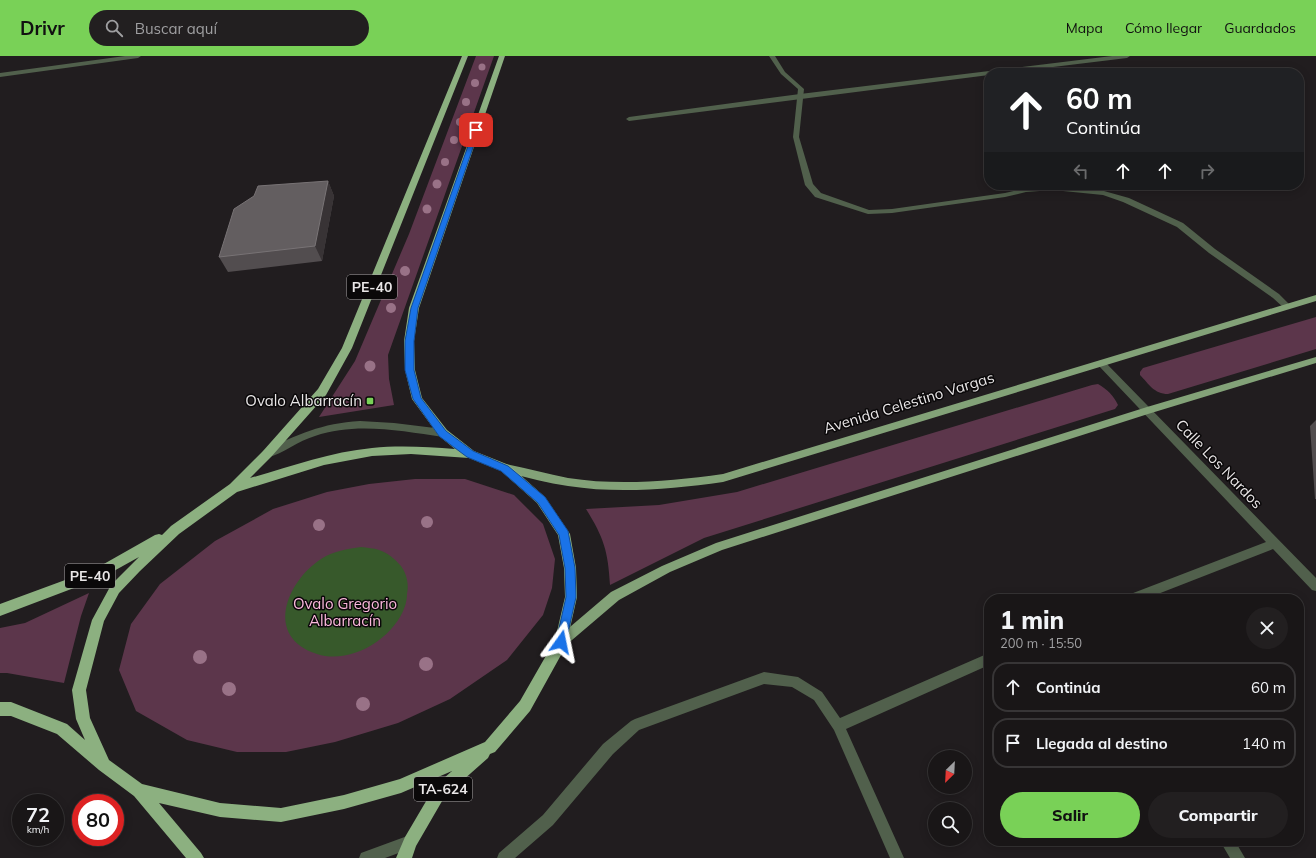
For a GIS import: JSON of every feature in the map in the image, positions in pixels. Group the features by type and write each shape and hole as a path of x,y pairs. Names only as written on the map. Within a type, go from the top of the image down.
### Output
{"highway":[{"name":"PE-40","path":"233,488 267,454 322,392 347,348 465,56"},
{"name":"PE-40","path":"470,454 443,434 417,399 410,370 410,341 414,308 502,56"},
{"path":"104,765 84,719 80,690 98,620 115,589 175,530 233,488 324,461 372,452 411,450 470,454 504,468 541,500 564,534 570,568 571,597 561,642 524,706 490,747 401,786 344,802 281,815 220,810 139,791"},
{"name":"PE-40","path":"0,610 99,573 175,530"},
{"path":"0,709 11,709 62,729 104,765 139,791 196,858"},
{"name":"TA-624","path":"404,858 410,842 440,791 490,747"}],"main road":[{"name":"Avenida Celestino Vargas","path":"504,468 568,482 619,486 672,485 723,478 1316,298"},
{"path":"561,642 615,596 666,569 720,546 1147,411 1316,360"}],"street":[{"path":"0,75 138,56"},
{"path":"772,56 784,72 801,89 796,137 809,185 818,195 868,212 892,211 1005,195 1026,190"},
{"path":"1029,68 1127,56"},
{"path":"629,119 984,73"},
{"path":"1073,190 1104,193 1126,200 1180,225 1212,251 1276,296 1287,306"},
{"name":"Calle Los Nardos","path":"1101,363 1316,586"},
{"path":"267,454 313,433 352,425 394,427 443,434"},
{"path":"1145,594 1275,543"},
{"path":"838,726 984,661"},
{"path":"504,858 548,820 608,749 635,725 764,678 794,681 818,696 838,726 897,858"},
{"path":"366,858 410,842"},
{"path":"1230,846 1238,858"}],"green space":[{"path":"476,56 494,56 388,355 389,379 394,405 319,417 355,361 409,234"},
{"path":"1316,317 1316,349 1168,394 1163,394 1155,390 1140,375 1143,368"},
{"path":"1098,384 1107,390 1112,396 1118,405 1115,409 704,538 610,585 608,563 604,545 597,528 586,509 659,505 737,492"},
{"name":"Ovalo Gregorio Albarracín","path":"415,479 465,479 514,495 543,524 555,559 552,588 543,615 507,660 450,699 398,723 335,742 286,752 237,752 187,740 136,711 119,670 131,624 160,584 215,541 273,509 327,492 369,484"},
{"path":"89,593 81,616 64,683 0,673 0,628 25,623"}],"shaded area":[{"path":"361,547 379,550 391,556 405,572 408,583 407,599 399,618 381,639 356,652 343,656 317,654 301,646 290,635 286,623 286,609 290,595 298,581 309,569 326,556"}],"building":[{"path":"328,181 315,246 219,257 234,209 254,196 258,186"}],"place":[{"name":"Ovalo Albarracín","path":"370,401"}],"route":[{"path":"476,130 414,308 410,341 410,370 417,399 443,434 470,454 504,468 541,500 564,534 570,568 571,597 561,642"}]}
